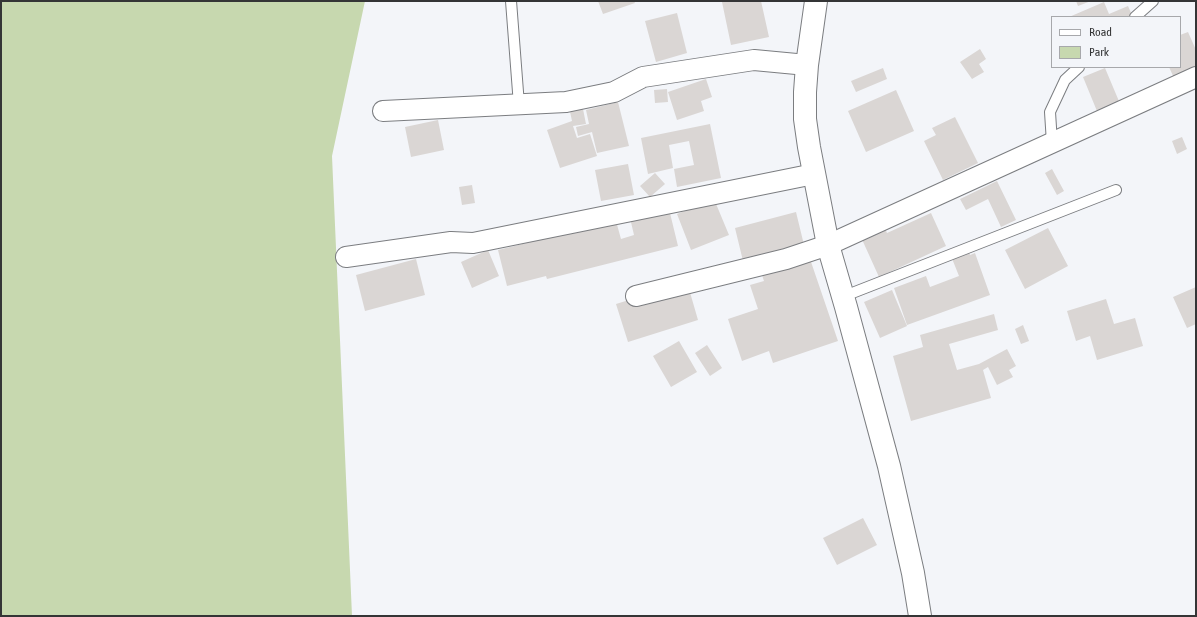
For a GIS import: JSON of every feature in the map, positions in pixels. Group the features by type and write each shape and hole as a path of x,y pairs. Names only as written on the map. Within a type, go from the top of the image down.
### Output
{"main road":[{"path":"816,1 807,65 805,92 805,119 814,174 828,245 889,466 909,553 920,616"}],"street":[{"path":"382,111 519,106 566,102 614,92 644,77 754,60 807,65"},
{"path":"636,296 786,259 828,245 1196,77"},
{"path":"346,257 451,242 473,243 814,174"}],"lane":[{"path":"511,1 519,106"},
{"path":"1136,16 1153,1"},
{"path":"1052,143 1050,112 1065,80 1078,68"},
{"path":"842,297 1116,190"}],"green space":[{"path":"1,1 365,1 332,156 352,616 1,616"}],"building":[{"path":"598,1 634,1 635,3 603,14"},
{"path":"761,1 769,37 731,45 722,2"},
{"path":"1076,1 1091,1 1078,6"},
{"path":"1104,2 1109,14 1128,6 1132,15 1130,16 1071,16"},
{"path":"677,13 687,53 656,62 645,21"},
{"path":"1188,32 1196,50 1196,68 1174,78 1169,68 1181,68 1181,35"},
{"path":"980,49 986,59 979,64 984,72 972,79 960,62"},
{"path":"883,68 887,79 856,92 851,81"},
{"path":"1105,68 1121,106 1099,116 1083,77"},
{"path":"706,79 712,97 701,101 704,111 677,120 668,92"},
{"path":"667,89 668,102 655,103 654,90"},
{"path":"896,90 914,131 866,152 848,111"},
{"path":"618,102 629,146 597,153 592,132 578,136 576,127 589,124 586,110"},
{"path":"582,104 586,124 573,126 577,138 590,134 597,156 560,168 547,130 572,121 569,107"},
{"path":"955,117 978,163 943,180 924,141 936,135 932,128"},
{"path":"438,120 444,150 411,157 405,127"},
{"path":"710,124 721,178 677,187 674,169 694,165 689,141 669,145 673,168 648,174 641,138"},
{"path":"1182,137 1187,149 1177,154 1172,141"},
{"path":"628,164 634,195 601,201 595,170"},
{"path":"1052,169 1064,191 1057,195 1045,173"},
{"path":"655,173 665,184 650,197 640,186"},
{"path":"997,181 1016,220 1001,227 988,199 966,210 960,199"},
{"path":"472,185 475,203 462,205 459,187"},
{"path":"714,199 729,235 691,250 677,214"},
{"path":"669,209 678,246 547,279 546,276 507,286 498,250 616,221 621,239 634,235 630,218"},
{"path":"796,212 804,245 743,261 735,228"},
{"path":"931,213 946,246 879,277 860,235 883,224 887,233"},
{"path":"1048,228 1068,266 1025,289 1005,250"},
{"path":"966,245 970,255 975,253 990,295 907,325 894,288 926,276 930,287 959,276 949,251"},
{"path":"488,250 499,276 472,288 461,262"},
{"path":"809,256 838,341 773,363 769,351 742,361 728,319 758,309 750,285 764,281 761,272"},
{"path":"416,259 425,295 365,311 356,275"},
{"path":"687,282 698,320 628,342 616,304"},
{"path":"1196,287 1196,324 1187,328 1173,297"},
{"path":"892,290 907,326 880,338 864,302"},
{"path":"1106,299 1114,324 1135,318 1143,346 1097,360 1090,336 1076,341 1067,311"},
{"path":"994,314 998,330 949,344 957,370 979,364 1007,349 1016,366 1009,370 1013,377 997,385 988,367 983,370 991,398 911,421 893,356 923,347 920,335"},
{"path":"1023,325 1029,341 1021,344 1015,329"},
{"path":"679,341 697,372 671,387 653,356"},
{"path":"707,345 722,368 710,376 695,353"},
{"path":"863,518 877,545 837,565 823,538"}]}
